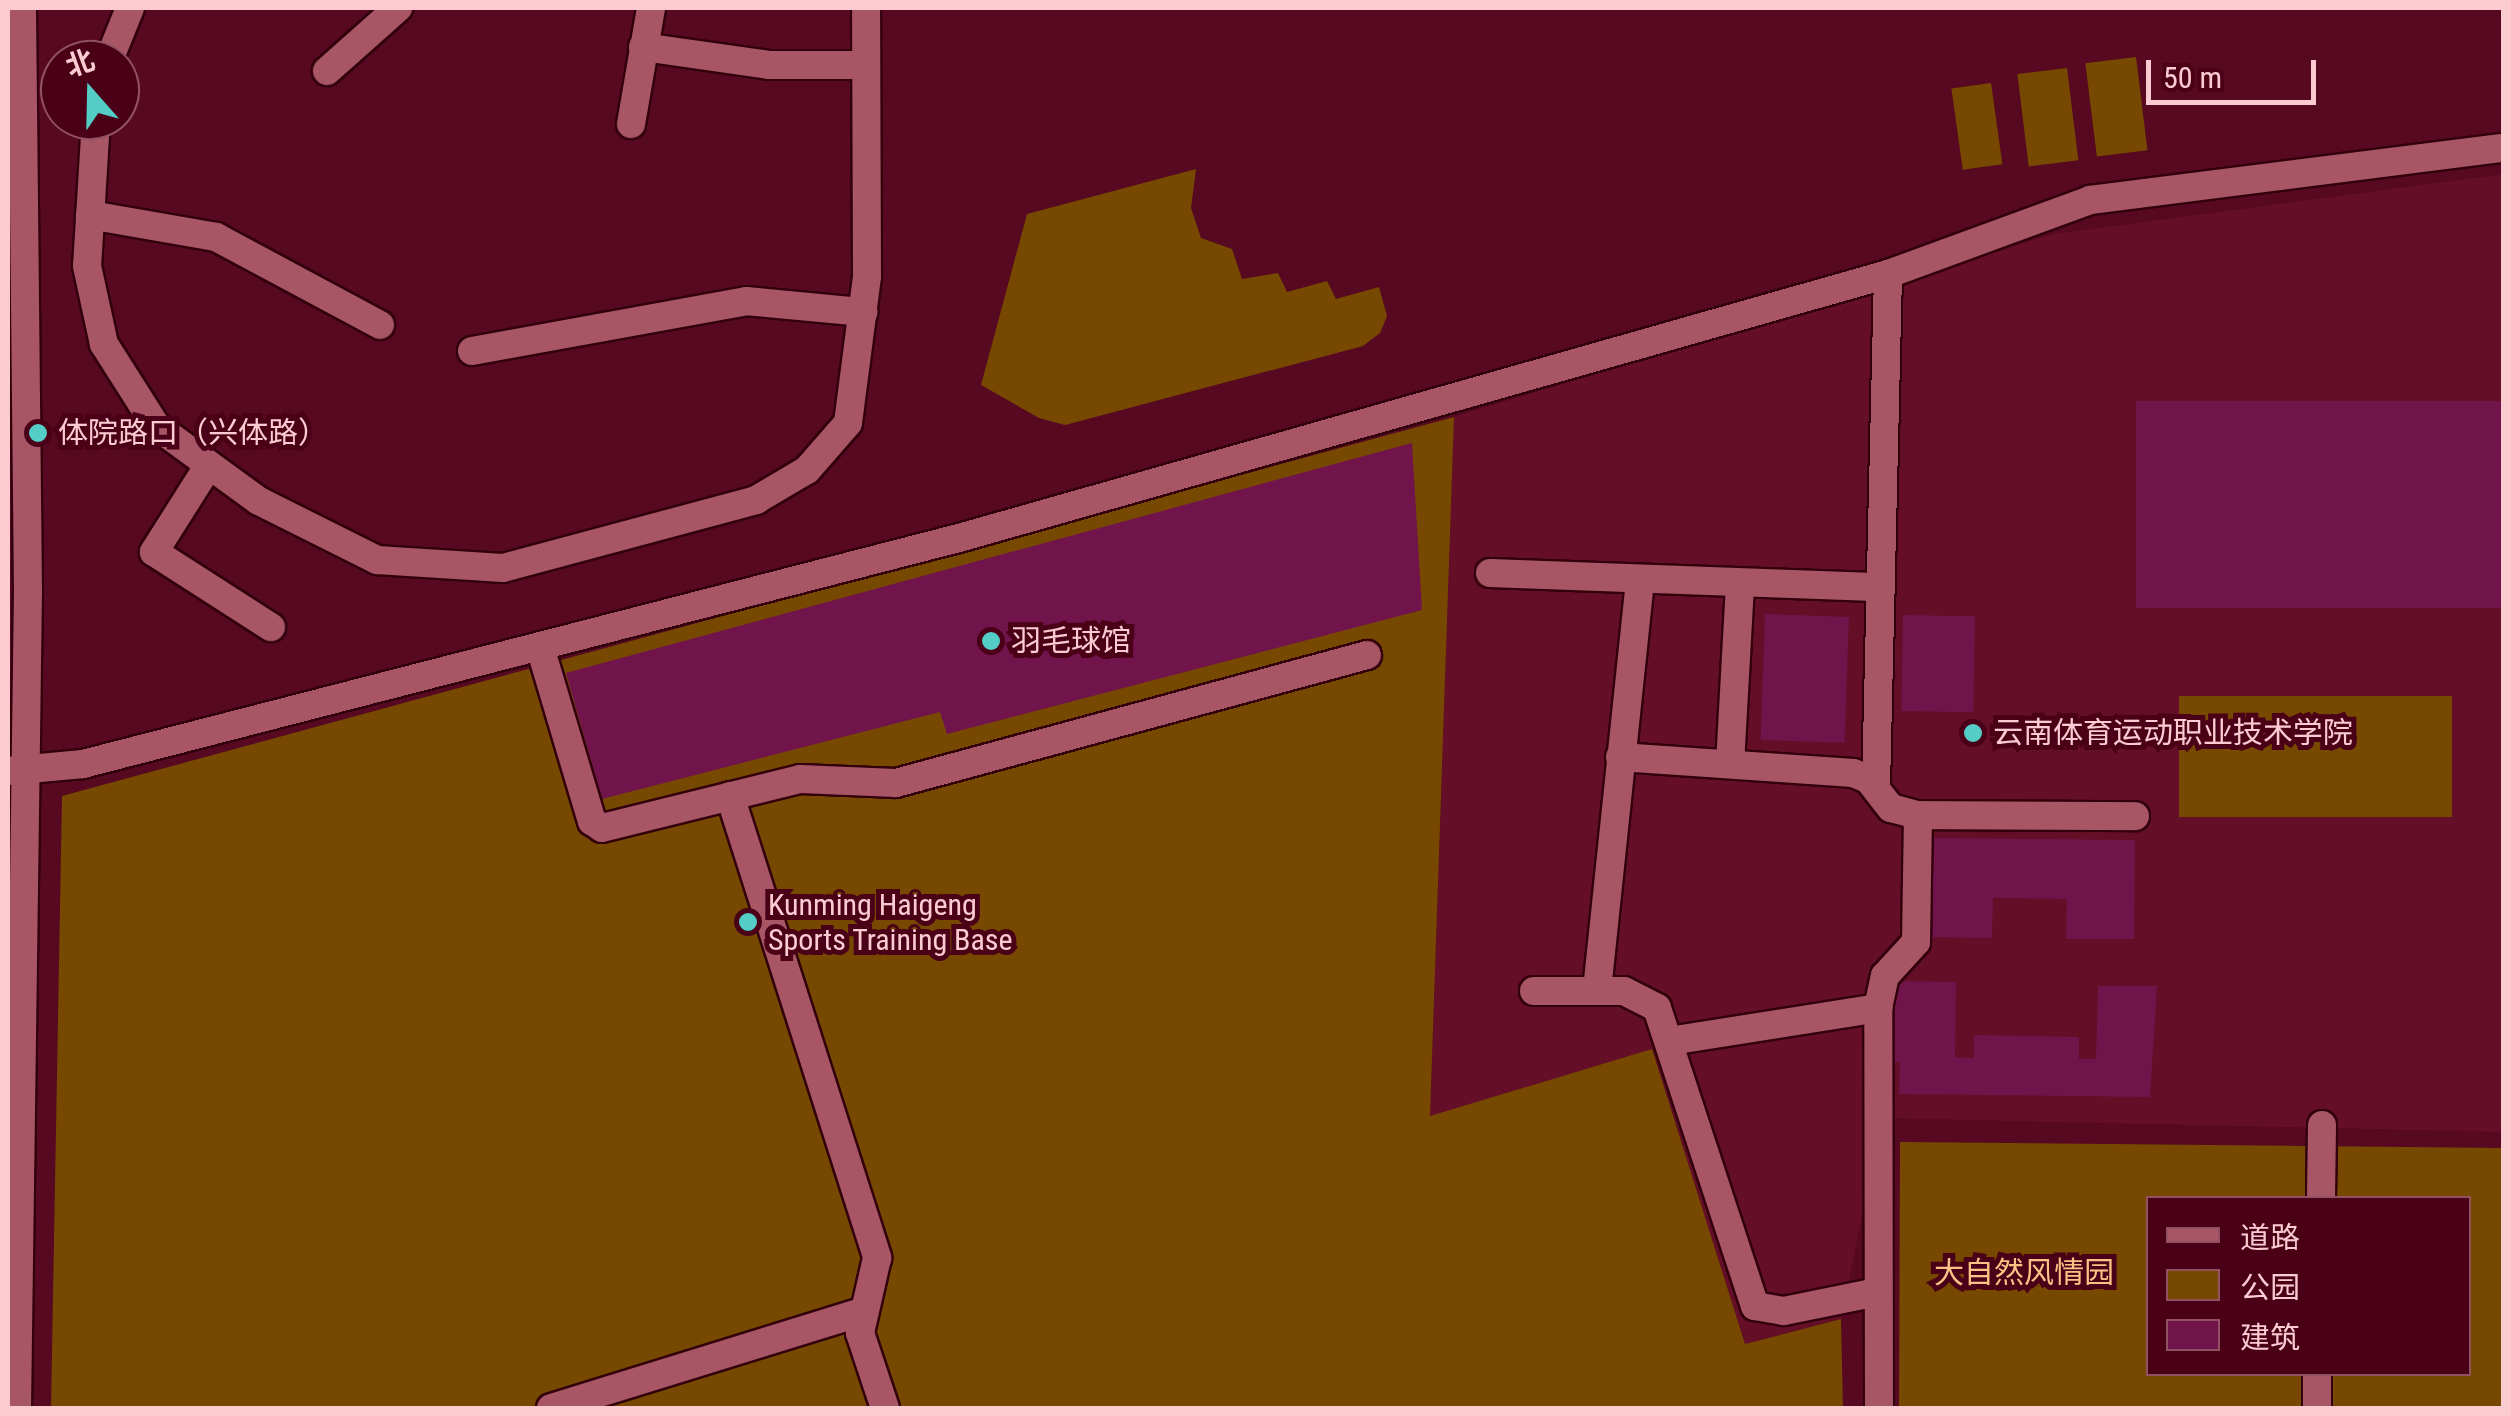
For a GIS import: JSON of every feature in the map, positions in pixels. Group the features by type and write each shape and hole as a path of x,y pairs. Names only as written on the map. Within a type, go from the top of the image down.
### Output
{"street":[{"path":"17,1408 16,772 22,8"},
{"path":"117,40 130,8"},
{"path":"631,124 651,8"},
{"path":"95,140 87,266 104,344 156,426 259,501 377,560 502,568 756,500 807,470 848,423 863,312 866,8"},
{"path":"327,71 387,11"},
{"path":"644,47 718,61 863,65"},
{"path":"16,772 83,764 978,533 1888,274 2090,200 2504,148"},
{"path":"90,215 216,237 380,325"},
{"path":"1876,787 1888,274"},
{"path":"472,351 746,301 863,312"},
{"path":"209,464 154,552 271,627"},
{"path":"1490,574 1881,586"},
{"path":"1597,990 1640,580"},
{"path":"1730,764 1740,583"},
{"path":"540,646 582,791 602,828 800,780 896,783 1368,655"},
{"path":"1620,757 1853,773 1876,787 1891,808 1918,815 2135,816"},
{"path":"730,796 877,1258 860,1332 885,1408"},
{"path":"1879,1408 1878,1008 1884,976 1916,942 1918,815"},
{"path":"1534,991 1597,990 1647,998 1670,1041 1755,1306 1784,1311 1877,1292"},
{"path":"1670,1041 1878,1008"},
{"path":"2320,1196 2322,1124"},
{"path":"552,1408 864,1311"},
{"path":"2317,1376 2317,1408"}],"shaded area":[{"name":"云南体育运动职业技术学院","path":"2503,174 2503,1132 1882,1118 1841,1319 1745,1344 1652,1049 1430,1117 1454,417 2053,234"}],"green space":[{"path":"2136,57 2147,150 2097,157 2085,63"},
{"path":"2067,68 2078,160 2029,166 2017,74"},
{"path":"1991,83 2002,164 1963,170 1951,89"},
{"path":"1196,169 1191,208 1201,238 1232,249 1242,279 1278,273 1287,292 1327,281 1336,299 1379,287 1387,316 1380,333 1363,346 1065,425 1039,418 981,385 1027,214"},
{"name":"Kunming Haigeng Sports Training Base","path":"1454,417 1430,1116 1652,1049 1745,1344 1841,1319 1843,1408 51,1408 62,796"},
{"path":"2179,696 2452,696 2452,817 2179,817"},
{"name":"大自然风情园","path":"1900,1142 2503,1148 2503,1408 1899,1408"}],"building":[{"path":"2136,401 2504,401 2504,608 2136,608"},
{"name":"羽毛球馆","path":"1412,443 1422,610 947,734 940,712 602,799 566,673"},
{"path":"1765,614 1849,617 1845,743 1761,740"},
{"path":"1903,615 1975,616 1973,712 1901,711"},
{"path":"1926,838 2135,840 2134,939 2066,939 2067,899 1993,898 1992,938 1924,937"},
{"path":"1893,981 1956,982 1955,1057 1974,1058 1974,1035 2079,1037 2079,1059 2096,1059 2098,986 2157,986 2150,1097 1899,1094 1900,1062 1892,1062"}],"place":[{"name":"体院路口（兴体路）","path":"38,433"},
{"name":"羽毛球馆","path":"991,641"},
{"name":"云南体育运动职业技术学院","path":"1973,733"},
{"name":"Kunming Haigeng Sports Training Base","path":"748,922"}]}
